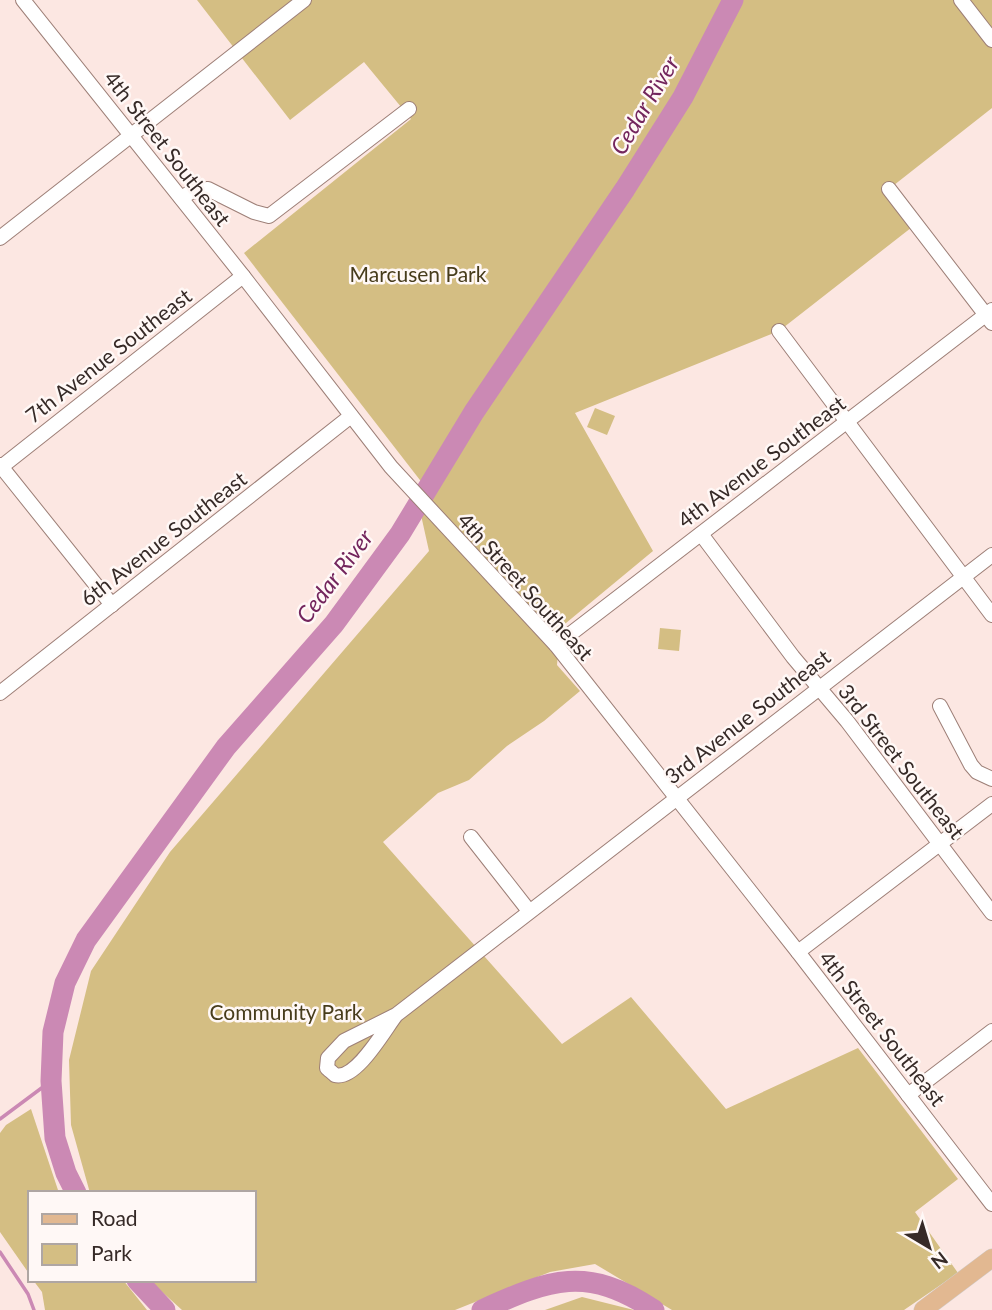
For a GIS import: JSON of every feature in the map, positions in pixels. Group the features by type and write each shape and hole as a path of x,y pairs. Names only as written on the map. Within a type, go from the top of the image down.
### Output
{"main road":[{"path":"923,1310 992,1258"}],"street":[{"name":"4th Street Southeast","path":"23,0 391,467 556,645 798,952 992,1205"},
{"path":"0,238 304,0"},
{"path":"961,0 992,40"},
{"path":"181,198 191,192 208,189 254,212 269,216 409,109"},
{"path":"889,189 990,316"},
{"name":"7th Avenue Southeast","path":"0,467 243,276"},
{"name":"4th Avenue Southeast","path":"556,645 990,316"},
{"path":"779,331 992,615"},
{"name":"6th Avenue Southeast","path":"0,694 352,416"},
{"path":"0,467 112,606"},
{"name":"3rd Street Southeast","path":"701,534 992,913"},
{"name":"3rd Avenue Southeast","path":"396,1015 992,555"},
{"path":"940,706 971,765 977,772 992,779"},
{"path":"798,952 992,804"},
{"path":"471,837 529,911"},
{"path":"396,1015 358,1066 344,1075 335,1074 327,1068 327,1058 344,1041 396,1015"},
{"path":"908,1095 992,1031"}],"green space":[{"name":"Community Park","path":"197,0 992,0 992,108 889,189 916,224 779,331 575,413 653,551 560,628 557,665 580,691 544,721 507,746 469,780 438,793 383,842 562,1044 631,997 726,1109 858,1048 958,1179 915,1212 958,1273 904,1310 672,1310 595,1264 550,1272 455,1310 182,1310 151,1282 256,1282 256,1191 89,1191 71,1125 69,1060 91,971 170,852 429,551 419,506 430,493 244,253 411,119 364,62 290,120"},
{"path":"595,408 615,416 607,435 587,427"},
{"path":"660,628 681,630 679,651 658,649"},
{"path":"31,1109 58,1191 28,1191 28,1272 0,1232 0,1133 6,1125"},
{"path":"34,1282 125,1282 147,1310 45,1310 42,1292"},
{"path":"582,1297 634,1310 545,1310"}],"waterway":[{"name":"Cedar River","path":"75,1191 55,1138 51,1081 53,1032 65,983 86,940 226,747 334,624 400,534 474,412 625,189 683,97 733,0"},
{"path":"0,1119 51,1081"},
{"path":"0,1252 28,1294 34,1310"},
{"name":"Cedar River","path":"139,1282 165,1310"},
{"name":"Cedar River","path":"482,1310 528,1291 568,1282 588,1282 608,1287 654,1310"}],"park label":[{"name":"Marcusen Park","path":"418,273"}]}
